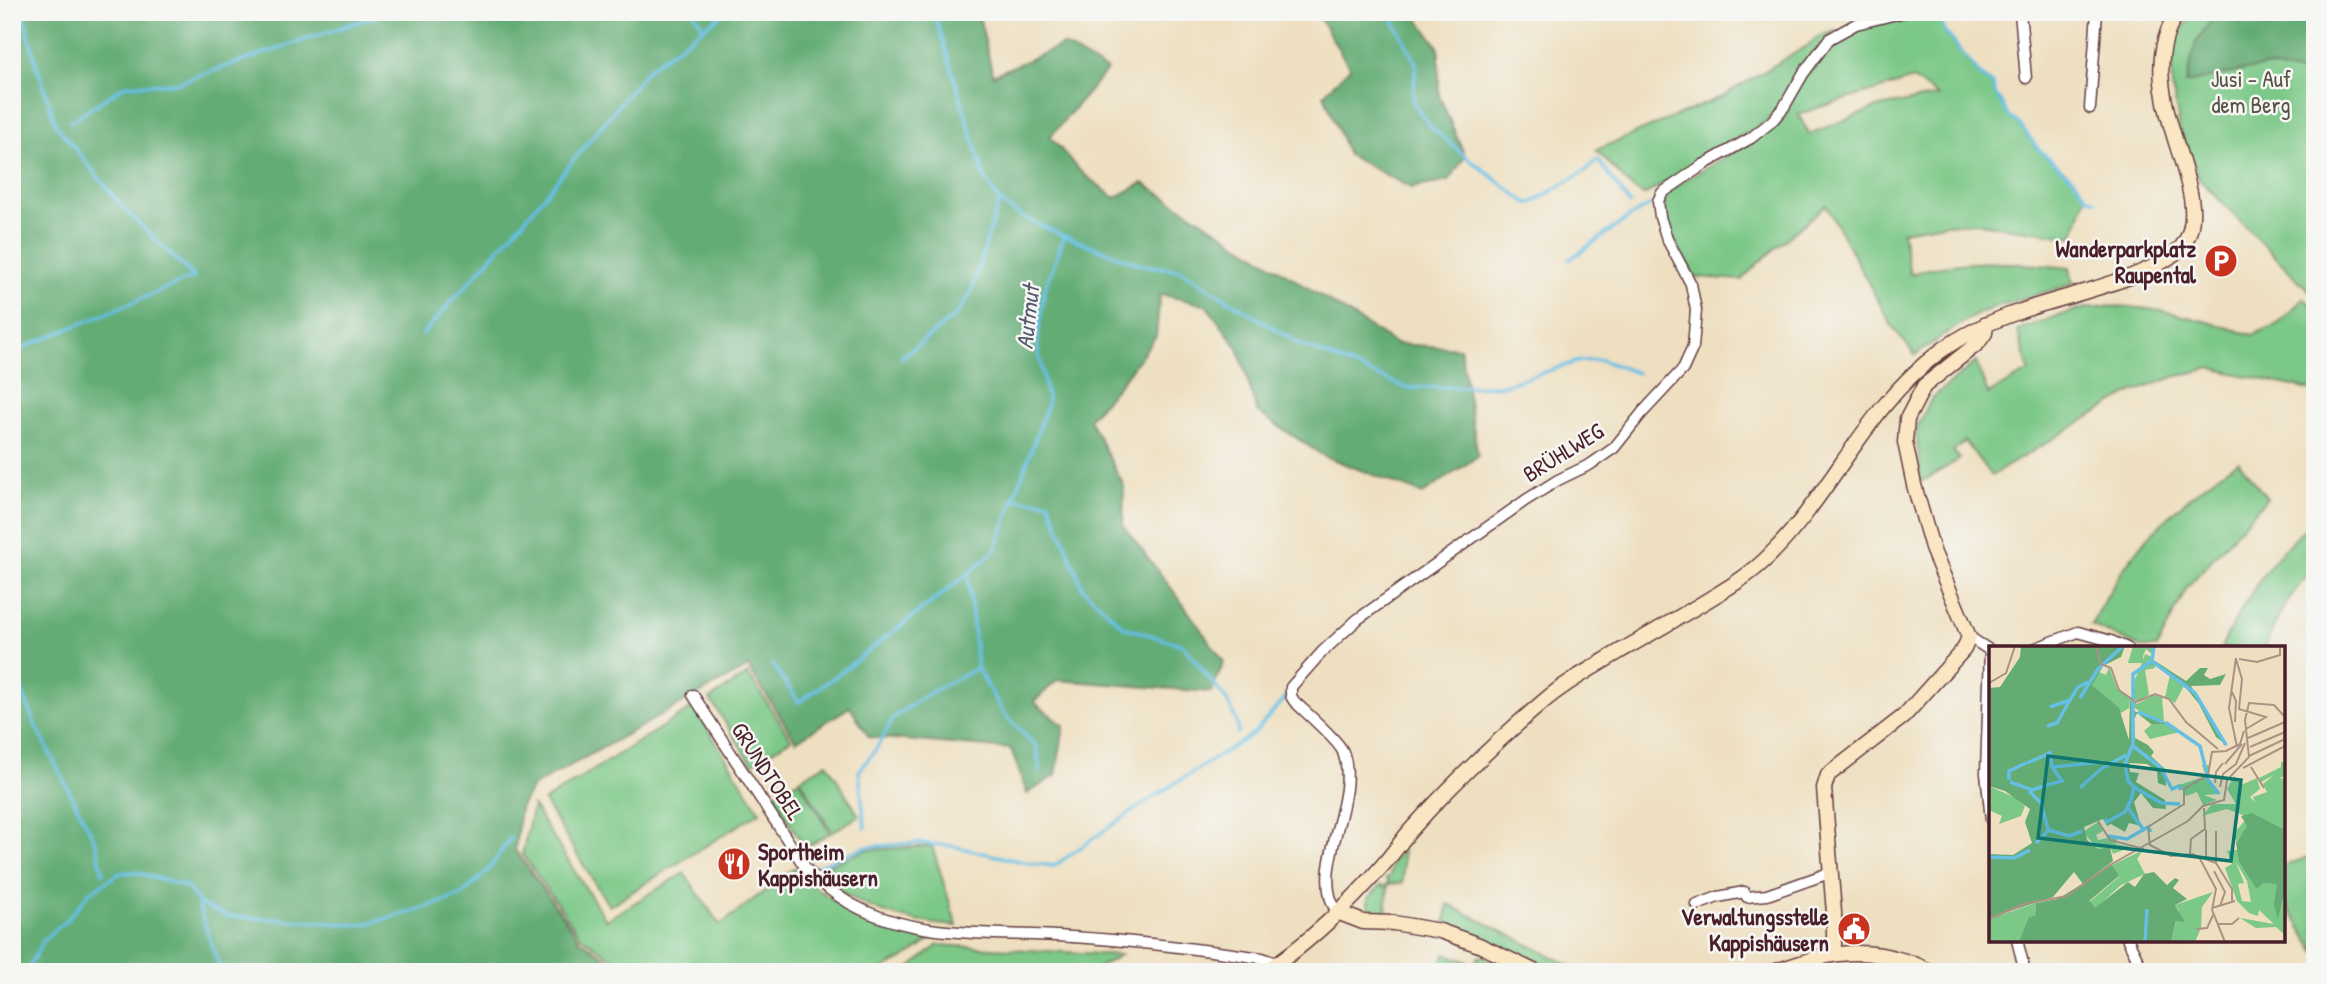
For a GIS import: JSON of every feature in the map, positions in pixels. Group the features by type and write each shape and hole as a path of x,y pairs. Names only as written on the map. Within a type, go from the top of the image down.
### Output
{"main road":[{"path":"1269,969 1337,912 1455,786 1546,699 1738,581 1765,561 1791,533 1830,482 1874,416 1902,384 1941,350 1986,324 2122,279 2164,262 2185,241 2192,214 2190,192 2160,85 2169,25 2178,12"},
{"path":"1834,953 1824,788 1828,775 1904,716 1964,649 1969,637 1933,551 1914,485 1906,442 1907,419 1924,386 1979,343 1985,333 1986,324"},
{"path":"1337,912 1363,922 1394,923 1440,931 1479,945 1536,972"},
{"path":"1774,972 1834,953 1855,951 1893,957 1931,972"}],"street":[{"name":"BRÜHLWEG","path":"1337,912 1330,902 1328,880 1338,831 1346,765 1342,749 1294,701 1291,687 1322,652 1358,619 1526,500 1614,448 1683,369 1693,348 1696,310 1690,284 1667,239 1660,217 1658,201 1662,193 1751,138 1771,122 1829,39 1856,24 1905,12"},
{"path":"2020,12 2026,78"},
{"path":"2090,108 2097,12"},
{"path":"2041,646 2078,632 2110,644"},
{"path":"1969,637 1989,650"},
{"name":"GRUNDTOBEL","path":"692,695 807,870 830,891 853,905 911,926 945,931 1043,934 1132,941 1262,958 1271,961 1269,969"},
{"path":"1989,700 1986,773 1989,801"},
{"path":"1697,905 1718,897 1744,892 1746,897 1767,895 1829,873"},
{"path":"2018,942 2025,972"},
{"path":"2129,942 2144,972"}],"green space":[{"path":"12,12 978,12 993,75 1063,45 1107,70 1050,137 1081,172 1115,198 1143,183 1396,344 1460,348 1478,456 1423,494 1324,456 1257,412 1238,348 1206,305 1160,294 1156,336 1089,419 1124,486 1123,525 1224,662 1211,692 1057,680 1034,702 1064,726 1056,775 1027,794 1011,749 869,737 850,707 796,741 748,667 532,787 520,808 515,850 580,940 628,972 12,972"},
{"path":"1310,12 1414,12 1439,48 1439,95 1465,156 1449,181 1411,188 1348,155 1324,94 1350,68 1319,17"},
{"path":"1913,12 1939,12 1944,30 1981,76 1993,85 2008,115 2021,126 2039,150 2076,181 2086,196 2073,237 1979,223 1944,224 1902,231 1910,274 1950,265 2010,263 2070,268 2073,284 1994,307 1968,319 1915,355 1892,326 1826,205 1742,280 1695,277 1665,219 1664,196 1684,181 1777,126 1808,72 1840,36","holes":["1913,79 1938,96 1879,107 1809,134 1798,114"]},
{"name":"Jusi - Auf dem Berg","path":"2192,12 2291,12 2315,34 2315,297 2199,179 2180,130 2172,86 2176,40"},
{"path":"2217,12 2225,12 2238,22 2276,12 2291,12 2315,34 2315,84 2307,74 2264,66 2186,83 2196,42"},
{"path":"1834,31 1784,102 1765,122 1644,195 1635,191 1596,150 1721,97 1818,37"},
{"path":"2304,298 2315,309 2315,391 2211,368 2173,377 2126,395 1991,476 1965,441 1953,451 1960,459 1921,482 1916,429 1932,398 1976,362 1988,394 2029,371 2017,330 2072,311 2131,307 2172,313 2253,335 2278,324"},
{"path":"2238,461 2267,498 2187,587 2158,646 2138,646 2091,625 2124,568 2148,538 2206,484"},
{"path":"2315,521 2315,566 2286,604 2274,624 2266,646 2222,646 2260,579"},
{"path":"748,674 791,739 752,764 710,699"},
{"path":"694,707 760,812 609,906 544,801"},
{"path":"827,763 859,816 832,832 800,779"},
{"path":"799,780 830,833 805,848 773,795"},
{"path":"533,806 606,920 684,873 720,925 796,867 819,890 860,916 901,930 934,937 911,954 878,972 634,972 581,937 522,854"},
{"path":"932,846 957,926 899,917 863,904 815,870 866,850"},
{"path":"1403,850 1403,883 1388,884 1386,916 1370,910 1368,898 1381,885 1384,887 1389,882 1386,879 1390,875 1392,862"},
{"path":"2315,855 2315,951 2285,902 2285,865"},
{"path":"1448,904 1583,972 1558,972 1482,936 1445,922"},
{"path":"938,945 1120,955 1091,972 902,972"},
{"path":"1445,954 1475,964 1480,955 1514,972 1439,972"}],"waterway":[{"path":"23,12 56,125 125,210 194,277 32,344"},
{"path":"70,122 126,85 177,83 387,12"},
{"path":"693,12 703,26"},
{"path":"423,334 527,217 648,69 725,12"},
{"name":"Autmut","path":"772,664 799,702 968,574 996,549 1048,403 1037,344 1044,291 1064,236 1020,216 999,201 985,178 934,12"},
{"path":"1389,12 1416,63 1413,102 1431,127 1465,156 1527,203 1532,203 1585,171 1598,160 1630,204"},
{"path":"1891,21 1913,12"},
{"path":"1939,12 1944,30 1981,76 1993,85 2008,115 2021,126 2039,150 2076,181 2086,196 2095,200"},
{"path":"901,358 956,315 971,293 999,201"},
{"path":"1569,260 1649,206"},
{"path":"1065,236 1142,265 1180,270 1301,345 1407,388 1501,386 1579,361 1601,360 1637,373"},
{"path":"12,353 29,345"},
{"path":"1012,499 1049,502 1083,589 1124,627 1183,645 1228,702 1237,722 1238,733"},
{"path":"968,574 977,668 1004,714 1037,747 1040,772"},
{"path":"12,665 35,724 95,841 103,873"},
{"path":"865,828 859,771 876,749 894,717 926,695 977,668"},
{"path":"816,867 867,847 917,843 952,846 1054,866 1141,805 1253,734 1288,695"},
{"path":"26,972 45,938 66,921 90,892 120,873 135,872 187,887 200,904 226,916 362,925 462,895 490,868 511,837"},
{"path":"198,904 221,972"}],"place":[{"name":"Wanderparkplatz Raupental","path":"2221,261"},
{"name":"Sportheim Kappishäusern","path":"734,864"},
{"name":"Verwaltungsstelle Kappishäusern","path":"1854,929"}]}
